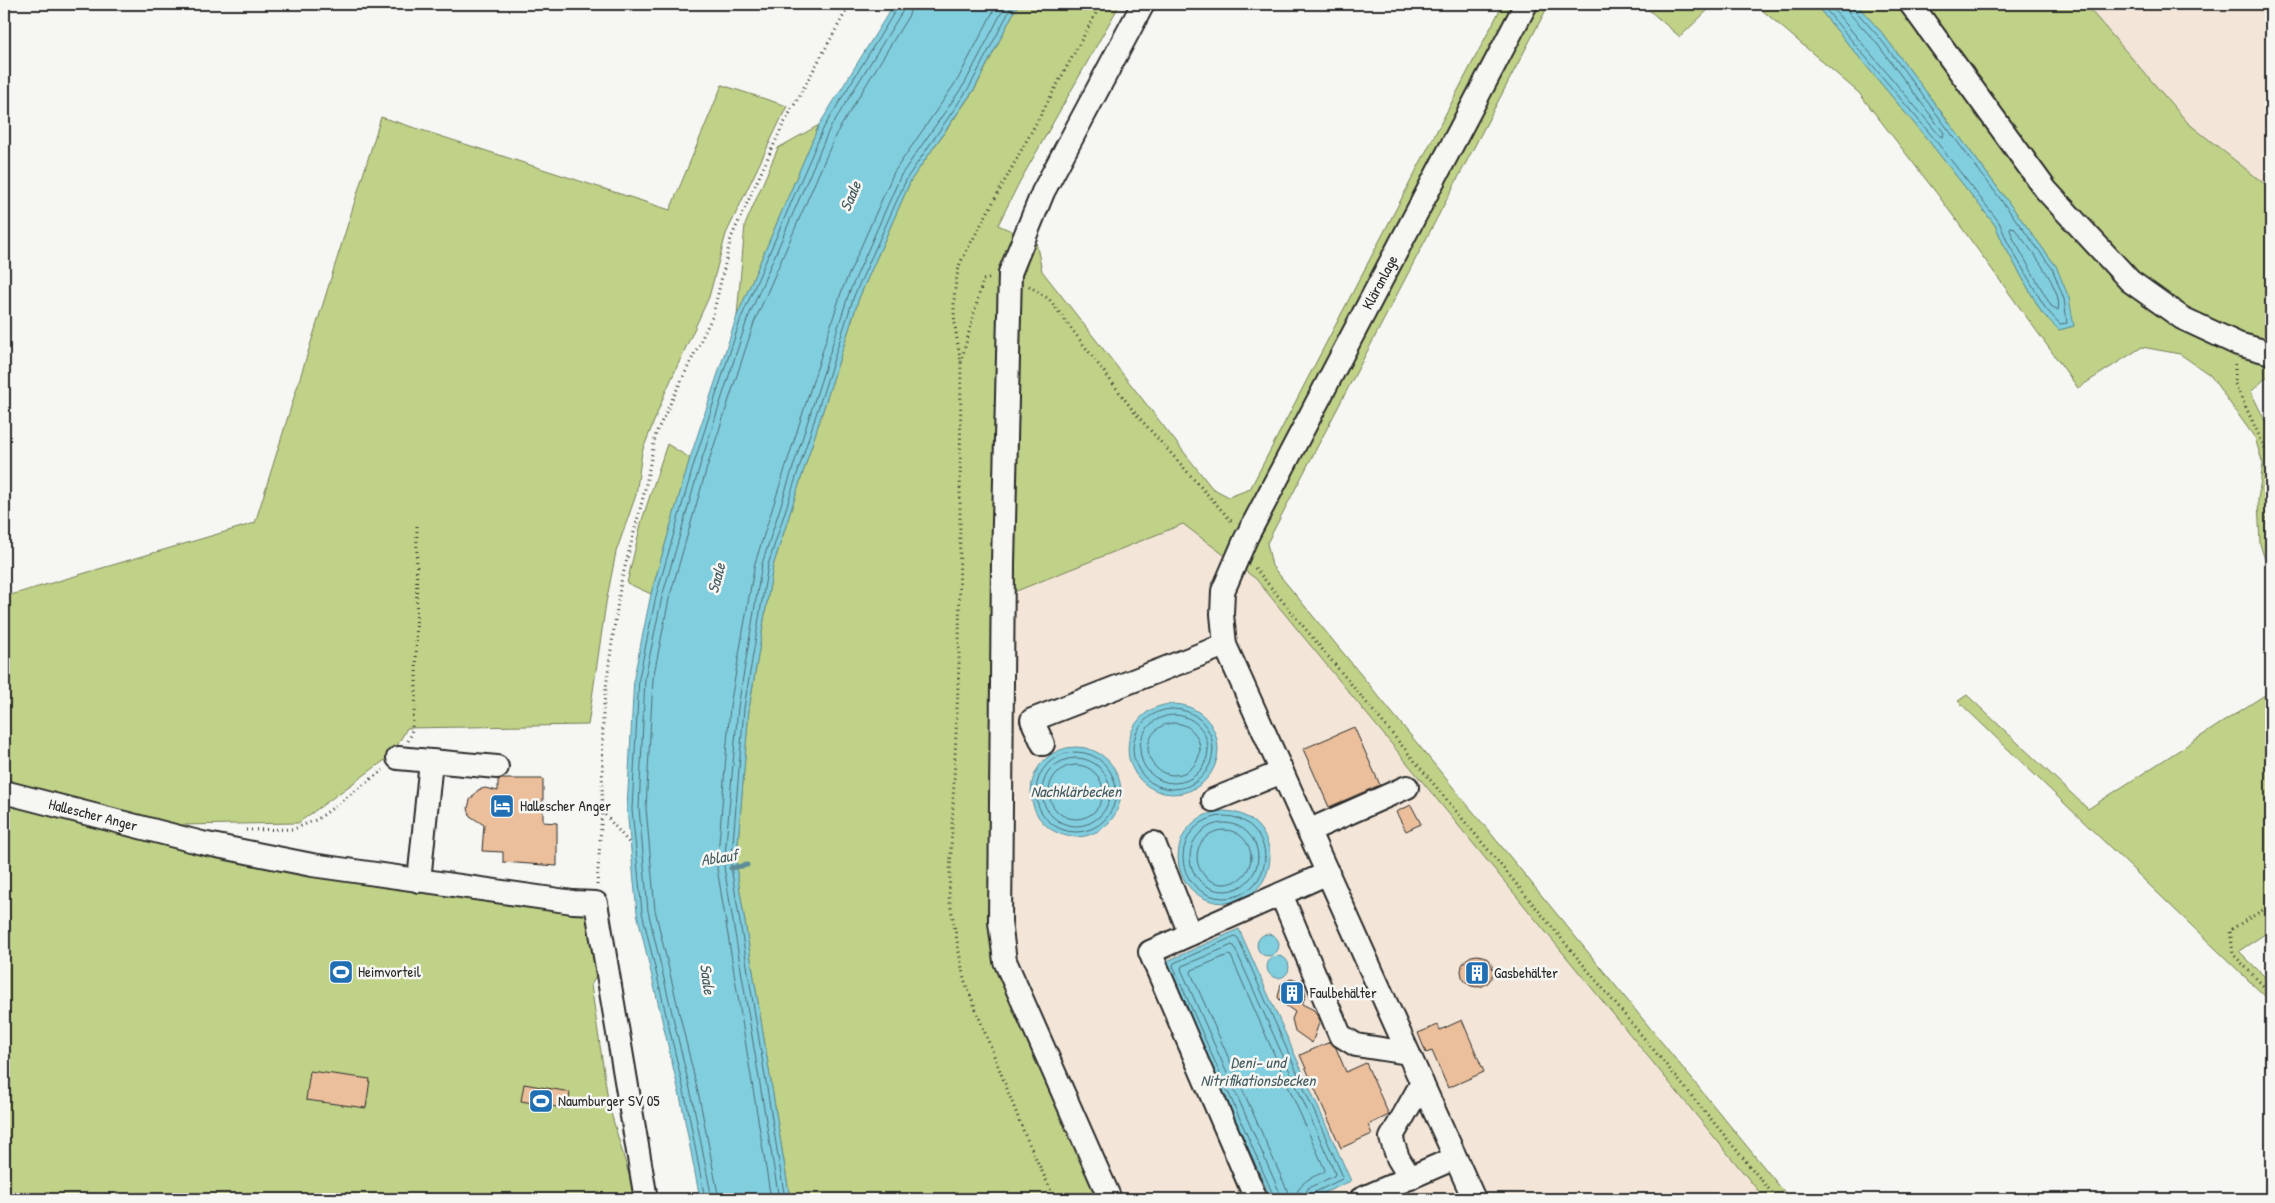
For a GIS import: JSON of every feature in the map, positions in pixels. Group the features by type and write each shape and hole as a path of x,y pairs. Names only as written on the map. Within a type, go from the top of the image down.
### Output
{"street":[{"path":"1110,1199 1005,961 1000,922 1003,563 1010,273 1043,192 1143,4"},
{"name":"Kläranlage","path":"1474,1199 1225,645 1222,614 1223,591 1246,538 1526,4"},
{"path":"1911,4 2046,190 2130,281 2182,318 2238,344 2271,353"},
{"path":"1043,744 1032,720 1225,645"},
{"path":"398,758 497,766"},
{"path":"419,881 432,761"},
{"path":"1213,800 1282,772"},
{"path":"1308,830 1407,787"},
{"name":"Hallescher Anger","path":"4,792 202,843 312,865 573,902 596,903"},
{"path":"1154,842 1190,934"},
{"path":"1256,1199 1150,952 1328,874"},
{"path":"1281,894 1340,1035 1356,1045 1408,1053"},
{"path":"596,903 646,1199"},
{"path":"1410,1178 1398,1158 1391,1138 1422,1083"},
{"path":"1361,1199 1455,1158"}],"path":[{"path":"596,903 602,811 603,711 621,582 644,494 656,433 713,315 731,238 782,127 850,4"},
{"path":"961,362 983,280 1010,273 1049,299 1135,413 1246,538 1253,566 1777,1199"},
{"path":"2238,344 2235,360 2235,384 2271,462 2268,528 2271,558"},
{"path":"242,830 294,829 318,819 398,758 411,735 416,697 417,524"},
{"path":"602,811 630,844"},
{"path":"2271,904 2230,930 2233,954 2271,994"}],"shaded area":[{"path":"2085,4 2271,4 2271,189 2188,123"},
{"path":"1183,523 1256,579 1765,1199 1123,1199 1011,946 1014,592"}],"green space":[{"path":"1018,4 1120,4 1019,183 998,225 1036,242 1042,271 1212,488 1229,497 1250,489 1503,4 1549,4 1267,543 1272,566 1790,1199 1765,1199 1256,579 1183,524 1014,592 1011,946 1123,1199 790,1199 736,867 749,709 773,566 859,298 911,180 975,89"},
{"path":"1642,4 1714,4 1680,37"},
{"path":"1755,4 1815,4 1928,140 1995,225 2042,313 2059,330 2074,326 2056,266 1883,34 1856,4 2085,4 2188,123 2271,189 2271,373 2251,392 2271,433 2271,579 2260,544 2258,500 2263,464 2255,438 2210,375 2180,354 2142,347 2078,388 1938,195 1859,93"},
{"path":"722,85 787,106 726,234 709,297 665,393 642,452 636,495 616,552 606,603 588,725 407,728 392,755 298,823 181,825 174,844 588,914 599,972 591,985 609,1106 636,1199 4,1199 4,597 255,523 381,117 670,210"},
{"path":"819,125 737,316 745,225 778,148"},
{"path":"667,444 690,458 651,594 627,583 642,520"},
{"path":"2271,691 2271,930 2239,951 2271,983 2271,1002 1958,701 1967,695 2088,809"}],"water":[{"name":"Saale","path":"894,4 1018,4 975,88 911,180 859,298 773,566 749,709 736,867 790,1199 700,1199 682,1105 637,913 627,809 634,677 651,594 690,458 737,316 819,125"},
{"path":"1815,4 1856,4 1883,34 2056,266 2069,298 2074,326 2059,330 2042,313 1995,225 1928,140"},
{"name":"Nachklärbecken","path":"1173,704 1190,707 1205,717 1215,732 1218,749 1215,766 1205,781 1190,791 1173,794 1156,791 1141,781 1131,766 1128,749 1131,732 1141,717 1156,707"},
{"name":"Nachklärbecken","path":"1067,747 1085,747 1101,754 1114,767 1121,783 1121,801 1114,817 1101,830 1085,837 1067,837 1051,830 1038,817 1031,801 1031,783 1038,767 1051,754"},
{"path":"1224,811 1241,815 1256,825 1266,840 1270,857 1266,874 1256,889 1241,899 1224,903 1207,899 1192,889 1182,874 1178,857 1182,840 1192,825 1207,815"},
{"name":"Deni- und Nitrifikationsbecken","path":"1239,929 1351,1181 1310,1199 1271,1199 1165,962"},
{"path":"1268,934 1278,941 1279,945 1272,955 1268,956 1258,949 1257,945 1264,935"},
{"path":"1278,956 1288,963 1289,967 1282,977 1278,978 1268,971 1267,967 1274,957"}],"building":[{"path":"1354,727 1380,785 1329,807 1303,749"},
{"path":"543,779 543,822 557,823 557,866 503,862 503,852 482,851 484,825 470,816 468,808 470,800 478,790 485,788 498,791 498,780"},
{"path":"1411,805 1421,824 1406,831 1396,812"},
{"name":"Gasbehälter","path":"1477,955 1483,956 1488,960 1492,965 1492,977 1488,982 1483,986 1477,987 1471,986 1466,982 1462,977 1461,971 1462,965 1466,960 1471,956"},
{"path":"1291,979 1303,985 1306,995 1302,1004 1314,1010 1319,1019 1312,1043 1295,1031 1292,1019 1295,1012 1281,1002 1278,997 1281,984"},
{"path":"1462,1020 1484,1072 1448,1088 1432,1051 1426,1053 1418,1033 1438,1025 1440,1030"},
{"path":"1330,1042 1336,1048 1346,1072 1366,1063 1389,1115 1368,1125 1372,1134 1341,1148 1300,1055"},
{"path":"310,1071 370,1079 366,1108 306,1100"},
{"path":"524,1084 570,1092 568,1109 521,1101"}],"waterway":[{"name":"Ablauf","path":"731,868 747,865"}],"place":[{"name":"Hallescher Anger","path":"502,806"},
{"name":"Heimvorteil","path":"341,972"},
{"name":"Gasbehälter","path":"1477,973"},
{"name":"Faulbehälter","path":"1292,993"},
{"name":"Naumburger SV 05","path":"541,1101"}]}
